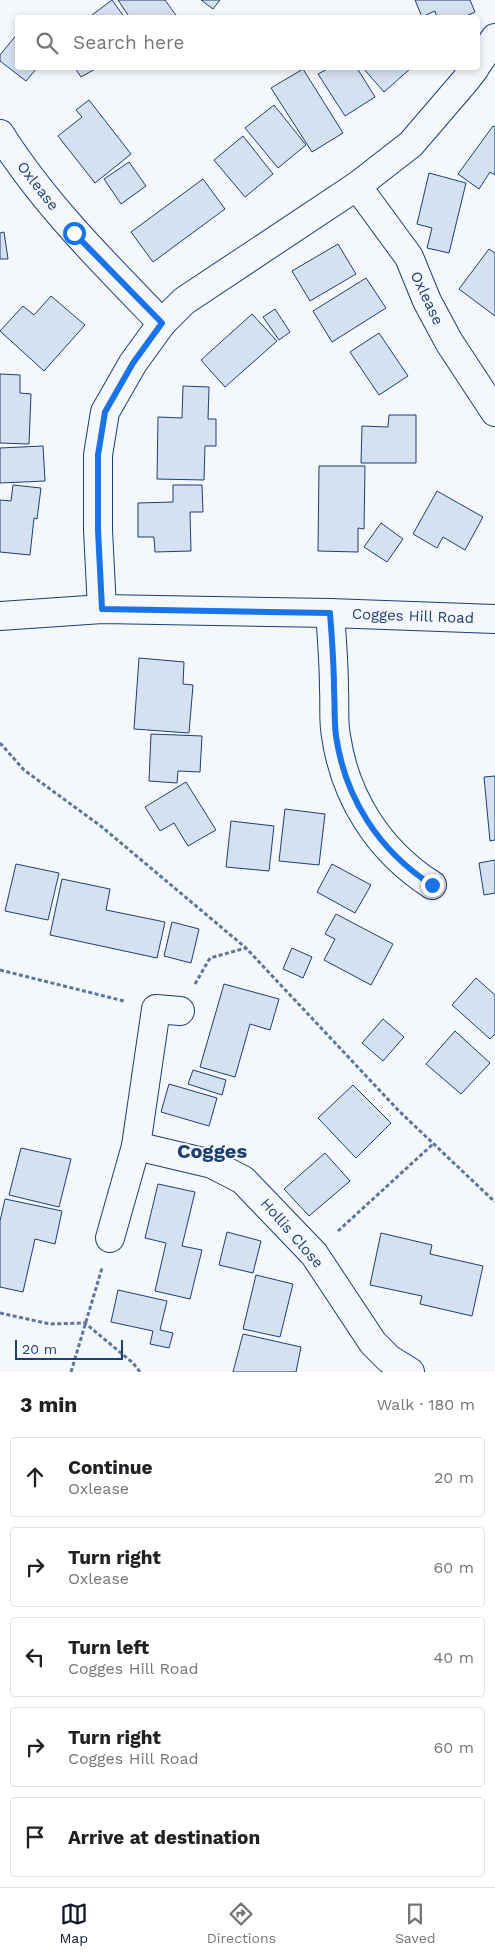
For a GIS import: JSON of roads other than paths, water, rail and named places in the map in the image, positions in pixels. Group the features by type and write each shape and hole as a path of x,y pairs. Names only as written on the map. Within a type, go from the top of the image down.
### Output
{"street":[{"path":"480,60 495,38"},
{"path":"102,609 98,530 98,455 105,412 133,363 162,323 184,301 356,186 411,144 473,70"},
{"name":"Oxlease","path":"0,134 14,157 74,233 162,323"},
{"name":"Oxlease","path":"356,186 409,257 427,301 449,342 495,412"},
{"name":"Cogges Hill Road","path":"0,616 102,609 330,613 495,619"},
{"name":"Cogges Hill Road","path":"330,613 336,734 345,773 370,827 411,871 432,885"},
{"path":"110,1238 136,1146 168,1010"},
{"name":"Hollis Close","path":"136,1146 212,1164 243,1180 314,1254 373,1343 390,1359 410,1372"}],"district":[{"name":"Cogges","path":"212,1151"}]}
